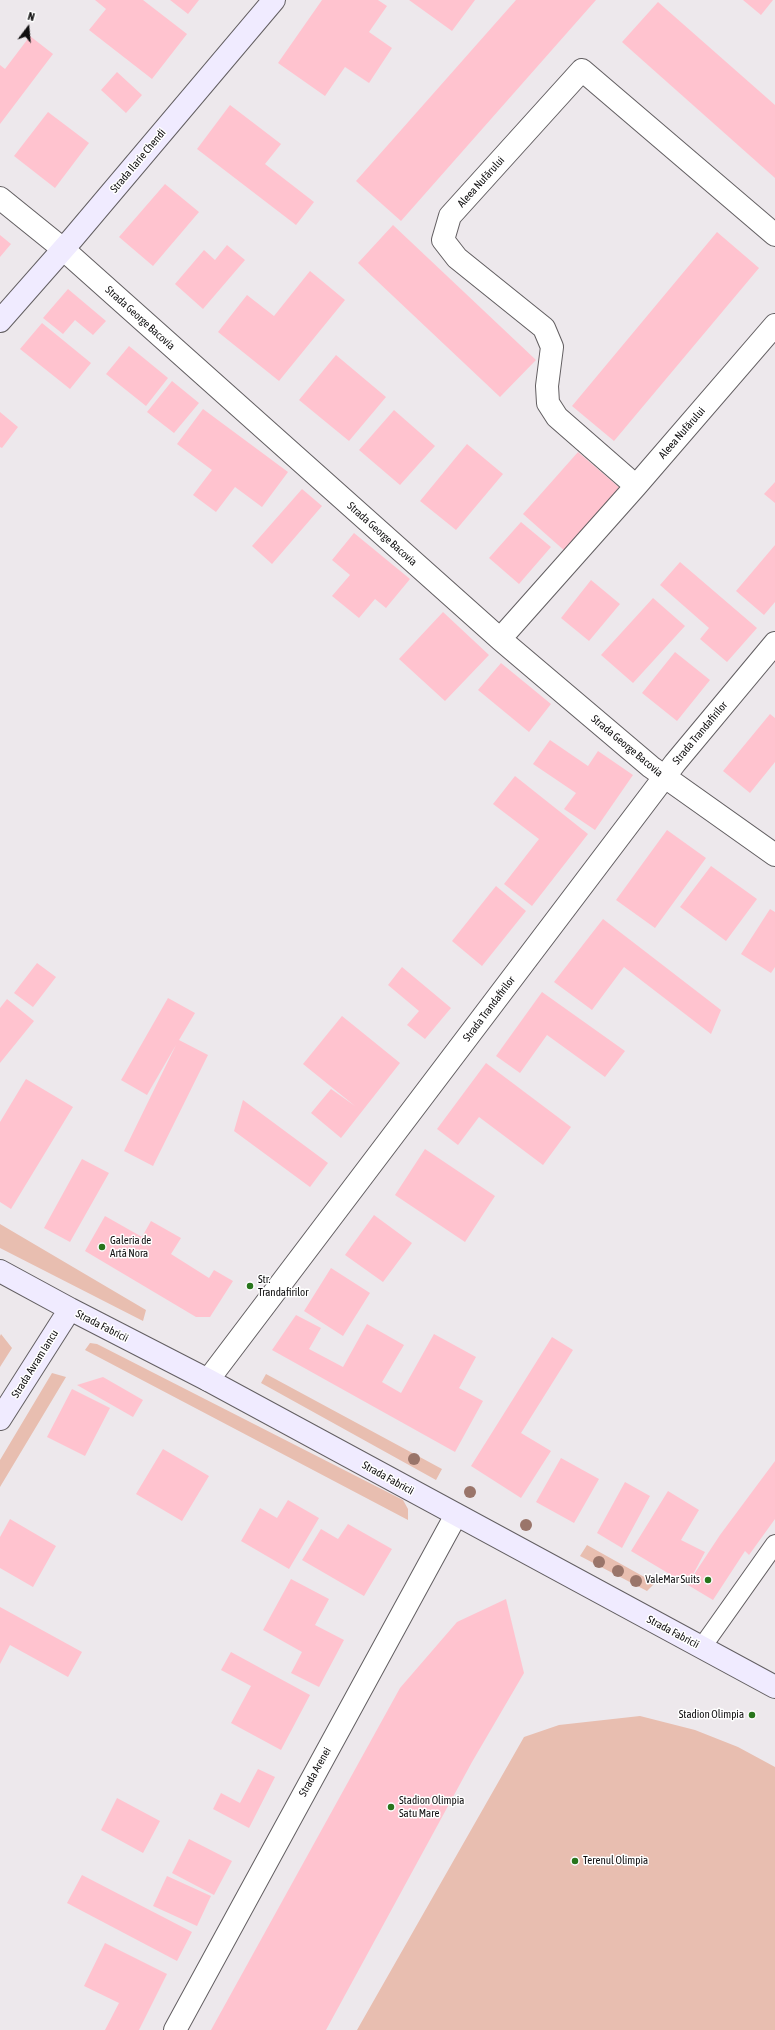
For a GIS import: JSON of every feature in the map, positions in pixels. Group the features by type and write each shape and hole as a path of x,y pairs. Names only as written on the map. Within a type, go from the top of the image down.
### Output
{"main road":[{"name":"Strada Ilarie Chendi","path":"0,321 274,0"},
{"name":"Strada Fabricii","path":"0,1270 70,1309 208,1380 775,1686"},
{"name":"Strada Avram Iancu","path":"0,1419 70,1309"}],"street":[{"name":"Aleea Nufărului","path":"636,486 557,417 548,403 547,386 552,347 544,328 457,258 443,240 450,216 582,70 775,235"},
{"name":"Strada George Bacovia","path":"0,198 63,249 500,639 664,777 775,855"},
{"name":"Aleea Nufărului","path":"500,639 636,486 775,325"},
{"name":"Strada Trandafirilor","path":"208,1380 664,777 775,643"},
{"name":"Strada Arenei","path":"175,2030 456,1515"}],"lane":[{"path":"702,1647 775,1544"}],"shaded area":[{"path":"0,1224 146,1310 143,1321 0,1248"},
{"path":"1,1334 12,1348 0,1367 0,1336"},
{"path":"90,1343 97,1344 403,1500 408,1509 408,1520 85,1350"},
{"path":"52,1373 66,1377 0,1487 0,1460"},
{"path":"266,1374 442,1469 436,1480 261,1383"},
{"path":"587,1545 655,1583 647,1591 580,1556"},
{"path":"640,1716 695,1730 738,1747 775,1767 775,2030 357,2030 524,1737 559,1725"}],"building":[{"path":"95,0 143,0 187,34 152,79 89,30 106,9"},
{"path":"170,0 199,0 188,14"},
{"path":"322,0 378,0 387,6 369,32 392,48 369,83 345,67 325,96 278,63"},
{"path":"409,0 475,0 452,31"},
{"path":"516,0 596,0 401,221 356,181"},
{"path":"743,0 773,0 761,15"},
{"path":"658,2 775,105 775,178 622,42"},
{"path":"30,36 53,54 0,124 0,65 5,69"},
{"path":"117,72 142,95 126,113 101,90"},
{"path":"230,105 281,144 265,164 314,202 296,225 197,149"},
{"path":"48,112 89,143 55,188 14,156"},
{"path":"165,184 199,212 153,266 119,237"},
{"path":"393,225 536,360 500,397 358,263"},
{"path":"717,232 759,268 614,441 572,406"},
{"path":"0,235 11,244 0,257"},
{"path":"227,245 245,260 203,309 175,284 204,250 215,260"},
{"path":"310,271 345,300 279,381 218,332 247,295 274,316"},
{"path":"68,289 106,321 93,335 75,320 63,334 43,318"},
{"path":"42,323 91,363 70,389 20,349"},
{"path":"129,346 168,378 146,406 106,374"},
{"path":"336,355 386,397 349,441 299,400"},
{"path":"172,381 199,403 174,433 147,412"},
{"path":"203,409 288,472 262,507 235,487 216,512 193,495 212,470 177,444"},
{"path":"394,410 435,446 400,485 359,450"},
{"path":"0,412 18,427 2,448 0,447"},
{"path":"467,444 503,474 456,530 420,501"},
{"path":"578,452 621,489 566,552 523,514"},
{"path":"775,482 775,503 764,494"},
{"path":"302,489 322,506 272,564 252,546"},
{"path":"521,522 551,547 519,584 489,558"},
{"path":"354,533 410,579 386,608 375,599 359,618 332,596 350,575 332,560"},
{"path":"775,545 775,602 764,615 736,591"},
{"path":"680,562 757,628 727,662 700,639 709,628 660,585"},
{"path":"591,580 620,604 589,641 561,618"},
{"path":"653,598 685,626 633,683 601,655"},
{"path":"443,612 489,655 445,701 399,659"},
{"path":"675,652 710,680 677,721 642,693"},
{"path":"501,663 551,704 529,732 478,690"},
{"path":"770,714 775,718 775,762 750,793 723,771"},
{"path":"550,740 588,766 598,751 633,775 595,830 564,809 576,793 533,764"},
{"path":"515,776 588,834 532,906 504,884 539,839 493,804"},
{"path":"667,830 706,858 655,928 616,900"},
{"path":"711,866 757,899 726,941 680,907"},
{"path":"496,886 526,911 482,966 452,941"},
{"path":"770,909 775,912 775,967 771,973 741,954"},
{"path":"603,919 721,1010 711,1034 624,967 592,1010 554,982"},
{"path":"37,963 56,977 33,1007 14,993"},
{"path":"402,967 451,1008 425,1039 407,1025 419,1011 388,985"},
{"path":"542,992 625,1051 605,1077 547,1035 520,1073 496,1056"},
{"path":"168,998 195,1013 179,1040 208,1055 153,1166 124,1151 176,1045 147,1095 121,1080"},
{"path":"7,999 34,1021 0,1063 0,1008"},
{"path":"342,1016 400,1063 341,1138 311,1113 331,1089 355,1106 303,1064"},
{"path":"486,1063 571,1127 543,1165 479,1117 458,1145 437,1129"},
{"path":"26,1079 73,1107 11,1209 0,1202 0,1122"},
{"path":"243,1100 328,1163 310,1187 234,1131"},
{"path":"425,1149 495,1196 465,1242 395,1195"},
{"path":"82,1159 109,1173 70,1242 44,1228"},
{"path":"374,1215 412,1243 383,1282 345,1255"},
{"path":"105,1216 142,1237 151,1221 181,1238 171,1254 209,1278 214,1270 233,1281 210,1317 196,1317 85,1251"},
{"path":"331,1268 370,1293 343,1336 304,1311"},
{"path":"296,1315 321,1328 309,1349 343,1367 367,1324 404,1345 382,1382 401,1393 434,1334 476,1357 459,1388 483,1401 455,1452 272,1350"},
{"path":"552,1337 573,1350 521,1433 551,1451 521,1498 471,1466"},
{"path":"103,1377 143,1400 133,1417 77,1385"},
{"path":"72,1389 110,1408 85,1456 47,1437"},
{"path":"163,1449 209,1476 182,1521 136,1494"},
{"path":"561,1458 599,1479 574,1523 536,1502"},
{"path":"775,1461 775,1519 749,1555 745,1551 713,1600 631,1551 668,1491 699,1510 681,1540 705,1552 689,1582 720,1535"},
{"path":"625,1482 650,1496 622,1548 597,1533"},
{"path":"288,1500 319,1518 289,1569 241,1541 260,1508 277,1518"},
{"path":"10,1519 56,1546 33,1587 0,1568 0,1537"},
{"path":"348,1524 392,1549 364,1596 302,1560 321,1529 338,1539"},
{"path":"291,1579 329,1599 315,1625 344,1640 319,1687 291,1673 302,1652 263,1630"},
{"name":"Stadion Olimpia Satu Mare","path":"506,1599 524,1673 472,1762 326,2030 211,2030 400,1688 457,1622"},
{"path":"0,1607 82,1652 68,1677 10,1645 0,1664"},
{"path":"231,1652 310,1695 281,1750 231,1723 251,1686 221,1670"},
{"path":"258,1769 275,1777 249,1828 213,1809 221,1793 240,1803"},
{"path":"117,1798 160,1821 143,1853 101,1830"},
{"path":"189,1839 232,1861 214,1895 172,1873"},
{"path":"82,1875 192,1932 177,1961 67,1903"},
{"path":"167,1876 211,1896 197,1926 153,1906"},
{"path":"105,1943 167,1974 139,2030 105,2030 119,2003 84,1986"}],"place":[{"name":"Galeria de Artă Nora","path":"102,1247"},
{"name":"Str. Trandafirilor","path":"250,1286"},
{"name":"ValeMar Suits","path":"708,1580"},
{"name":"Stadion Olimpia","path":"752,1715"},
{"name":"Stadion Olimpia Satu Mare","path":"391,1807"},
{"name":"Terenul Olimpia","path":"575,1861"}]}
